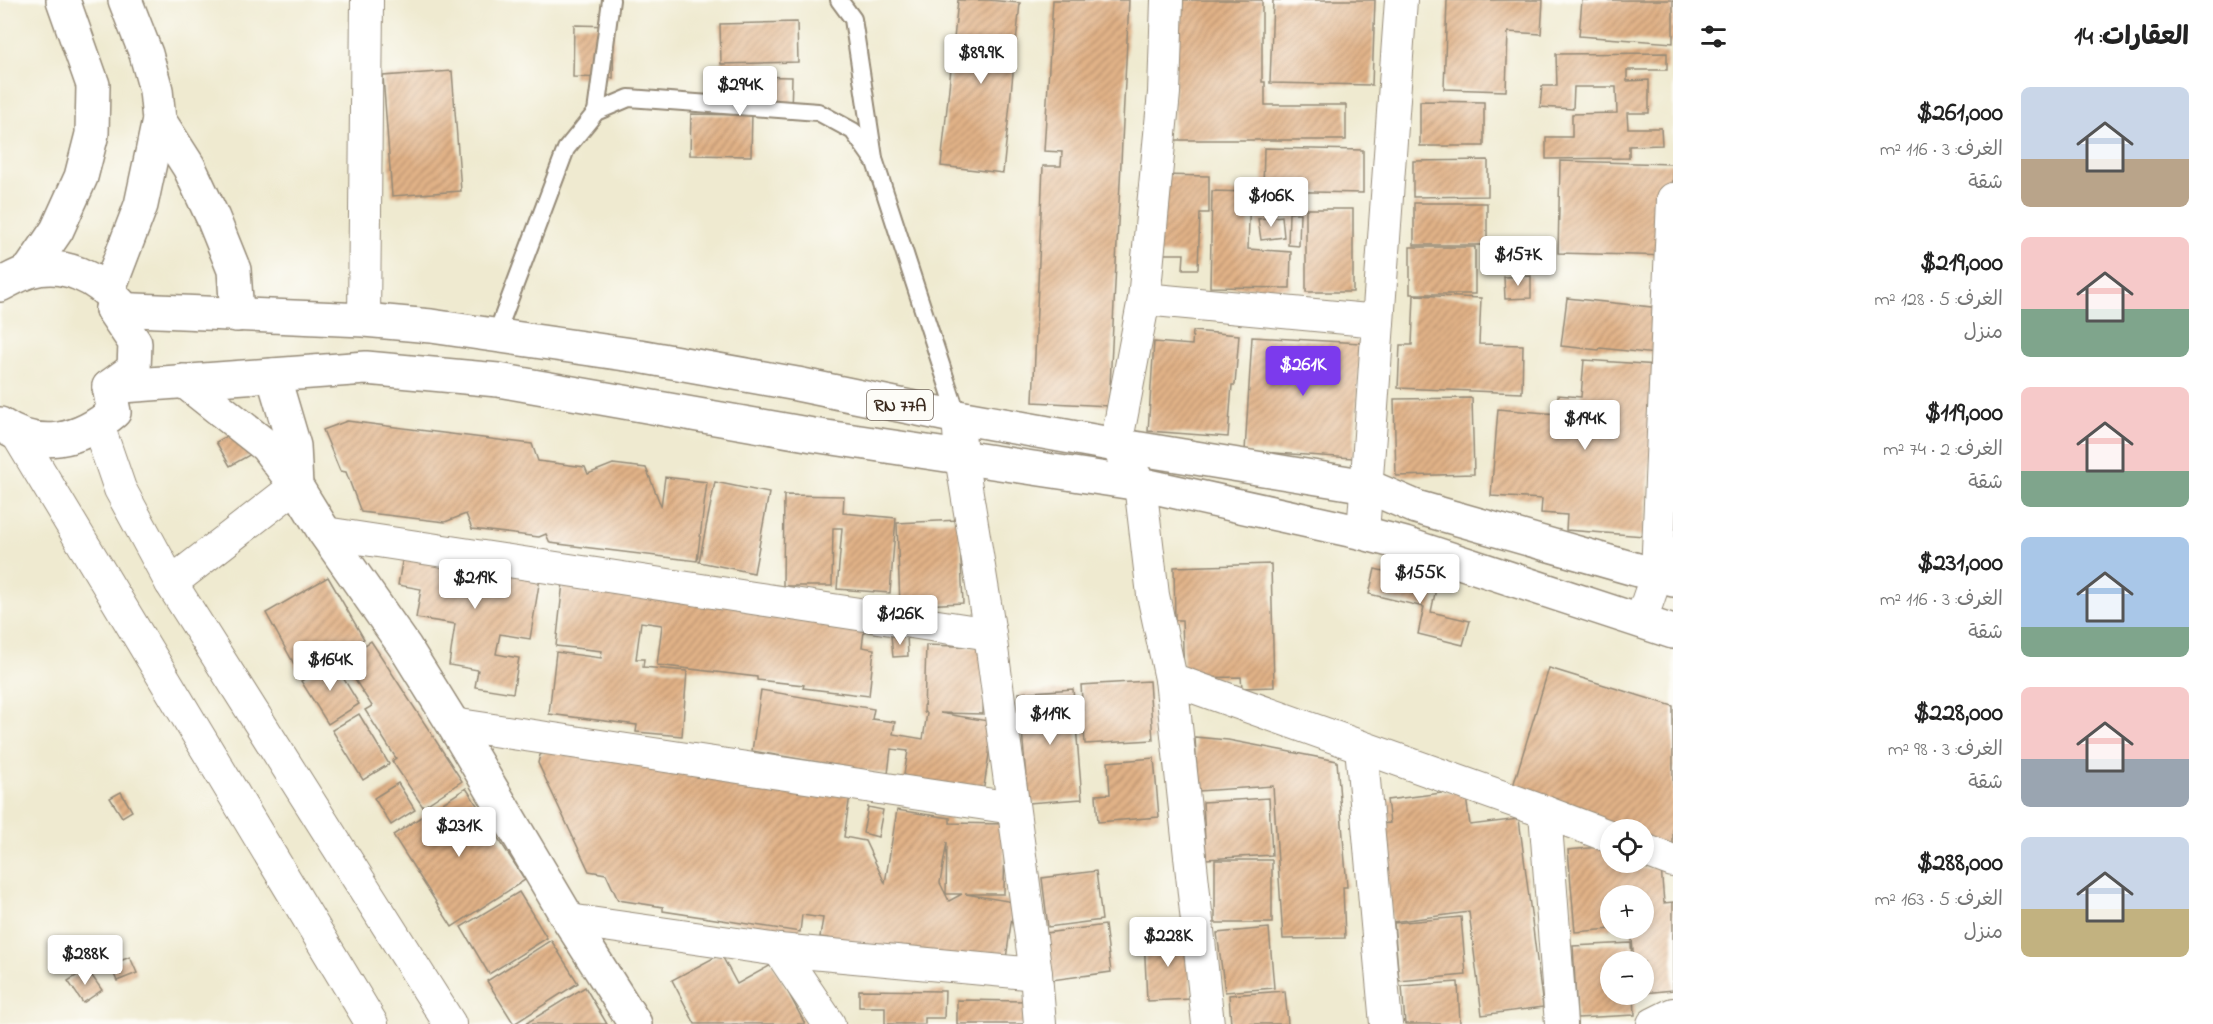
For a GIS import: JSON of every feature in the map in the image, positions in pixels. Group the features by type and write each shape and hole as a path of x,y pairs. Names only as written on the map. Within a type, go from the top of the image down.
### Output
{"main road":[{"path":"29,271 57,230 81,177 92,134 93,86 63,0"},
{"path":"110,300 141,206 159,120 156,90 146,54 124,0"},
{"path":"159,120 189,167 234,270 237,315"},
{"path":"0,285 29,271 45,268 70,270 94,280 110,300 135,343 134,369 109,387"},
{"name":"RN 77A","path":"110,300 237,315 364,320 431,326 639,356 797,384 958,417 1366,486 1416,507 1665,577"},
{"path":"109,387 366,368 498,380 813,435 1140,484 1406,544 1673,632"},
{"path":"273,375 294,446 296,486"},
{"path":"184,381 266,446 296,486 325,533 405,647 569,920 635,1024"},
{"path":"8,429 42,440 62,439 81,434 98,425 114,412 109,387"}],"street":[{"path":"364,320 367,0"},
{"path":"1167,0 1164,93 1144,299 1116,445 1140,484 1153,595 1171,679 1208,1024"},
{"path":"1363,533 1401,0"},
{"path":"1641,620 1665,577 1673,199"},
{"path":"1144,299 1378,321"},
{"path":"958,417 961,457 990,634 1036,974 1040,1024"},
{"path":"98,425 120,489 171,583 450,1024"},
{"path":"8,429 372,1024"},
{"path":"171,583 296,486"},
{"path":"325,533 990,634"},
{"path":"1171,679 1600,833"},
{"path":"453,724 1013,808"},
{"path":"1361,747 1386,1024"},
{"path":"1545,812 1561,1024"},
{"path":"1654,854 1673,861"},
{"path":"569,920 779,950 1036,974"},
{"path":"779,950 829,1024"},
{"path":"1653,1024 1673,1014"}],"lane":[{"path":"596,112 611,0"},
{"path":"839,0 853,19 875,162 958,417"},
{"path":"496,335 566,149 596,112 629,98 818,112 853,131 875,162"}],"building":[{"path":"958,0 1020,3 1003,173 941,166"},
{"path":"1053,0 1129,0 1109,406 1033,402 1043,166 1061,166 1062,152 1044,151"},
{"path":"1177,0 1262,0 1262,82 1265,82 1265,105 1346,105 1346,140 1173,140"},
{"path":"1273,0 1375,0 1372,85 1270,83"},
{"path":"1447,0 1543,0 1541,34 1508,32 1506,91 1444,89"},
{"path":"1582,0 1673,0 1673,43 1579,36"},
{"path":"797,22 798,62 721,64 720,24"},
{"path":"574,25 614,26 613,78 573,77"},
{"path":"1667,53 1667,70 1627,70 1627,81 1649,80 1649,113 1627,113 1628,128 1661,128 1662,145 1629,146 1629,158 1546,159 1546,137 1572,137 1572,114 1617,113 1616,87 1574,87 1573,109 1540,107 1542,86 1557,86 1556,54"},
{"path":"452,71 461,191 392,196 383,76"},
{"path":"734,76 792,77 791,113 752,112 751,156 690,155 691,114 733,115"},
{"path":"1420,101 1484,102 1484,146 1420,146"},
{"path":"1264,148 1363,150 1363,193 1263,191"},
{"path":"1488,160 1488,196 1413,197 1413,161"},
{"path":"1560,161 1673,164 1673,256 1558,253"},
{"path":"1159,175 1209,176 1209,213 1200,213 1198,269 1183,269 1184,254 1157,254"},
{"path":"1212,191 1250,192 1248,249 1291,252 1290,288 1210,287"},
{"path":"1414,203 1487,203 1487,245 1414,245"},
{"path":"1306,209 1353,209 1353,292 1306,292"},
{"path":"1289,213 1300,213 1299,246 1288,245"},
{"path":"1282,216 1284,237 1261,240 1258,219"},
{"path":"1410,247 1475,247 1475,294 1410,294"},
{"path":"1531,276 1531,298 1505,299 1504,277"},
{"path":"1414,295 1481,298 1479,344 1523,345 1522,393 1398,388 1400,345 1412,345"},
{"path":"1567,298 1670,309 1665,355 1561,346"},
{"path":"1193,331 1239,335 1228,437 1148,431 1154,342 1192,345"},
{"path":"1252,337 1361,343 1353,458 1245,451"},
{"path":"1584,360 1658,365 1644,536 1566,530 1567,515 1541,513 1542,499 1491,496 1498,409 1557,414 1558,395 1581,397"},
{"path":"1472,398 1474,474 1396,476 1394,399"},
{"path":"347,421 532,444 538,461 585,467 588,474 613,464 646,468 661,506 665,477 707,482 697,561 550,543 546,534 539,537 472,529 466,514 445,522 361,512 346,472 340,471 323,430"},
{"path":"240,429 253,453 230,466 216,442"},
{"path":"715,482 769,493 754,573 699,562"},
{"path":"784,495 844,496 843,513 896,518 890,593 837,589 842,528 833,528 832,586 783,586"},
{"path":"959,520 963,603 900,606 897,523"},
{"path":"404,550 541,572 530,639 500,634 496,654 519,658 513,693 475,687 478,670 449,665 455,624 416,618 421,589 398,585"},
{"path":"1271,564 1274,687 1242,688 1241,677 1184,678 1182,620 1175,620 1174,567"},
{"path":"1375,569 1437,584 1431,612 1470,621 1463,645 1418,634 1424,607 1369,594"},
{"path":"328,577 364,639 300,675 266,613"},
{"path":"563,582 865,624 862,647 874,649 869,696 803,688 804,685 757,680 757,677 657,665 662,625 641,622 636,659 644,659 643,667 687,671 682,736 636,732 637,725 549,714 556,652 601,658 602,651 556,646"},
{"path":"907,634 908,656 893,657 891,636"},
{"path":"371,641 462,781 423,807 392,761 396,758 365,710 372,706 342,660"},
{"path":"926,645 985,647 983,714 940,713 994,722 983,793 903,780 908,751 891,749 888,774 752,751 761,690 874,709 872,719 895,722 893,734 923,739 927,713 924,712"},
{"path":"333,661 359,704 328,724 301,681"},
{"path":"1549,668 1673,706 1673,847 1654,841 1654,819 1600,819 1600,824 1510,796"},
{"path":"1149,681 1153,740 1085,744 1081,685"},
{"path":"1073,689 1082,799 1028,803 1019,693"},
{"path":"359,714 389,764 363,780 332,730"},
{"path":"1195,737 1228,740 1337,761 1347,887 1343,887 1345,938 1283,939 1273,786 1198,791"},
{"path":"553,748 850,795 844,837 865,841 885,883 897,810 950,818 950,823 1005,824 1004,894 965,894 1014,902 1005,966 820,937 823,918 802,915 800,932 663,911 663,907 618,900 606,874 589,871 538,763 540,755","holes":["947,842 946,894 962,894 949,901 940,883"]},
{"path":"1154,758 1159,817 1098,822 1096,795 1110,794 1108,762"},
{"path":"398,783 415,810 391,825 374,798"},
{"path":"466,788 525,880 452,927 393,835"},
{"path":"1465,790 1470,825 1519,819 1543,1007 1482,1015 1469,912 1392,922 1380,824 1390,823 1387,800"},
{"path":"121,792 132,811 122,817 110,798"},
{"path":"1269,798 1272,855 1206,859 1203,802"},
{"path":"868,807 883,810 878,837 863,833"},
{"path":"1600,847 1600,873 1654,873 1654,868 1661,867 1664,903 1673,902 1673,990 1654,992 1654,951 1633,951 1632,939 1654,939 1654,885 1600,885 1600,930 1575,932 1568,850"},
{"path":"1215,860 1272,860 1272,923 1215,923"},
{"path":"1096,871 1102,920 1048,927 1042,878"},
{"path":"519,892 547,938 489,974 461,927"},
{"path":"1461,917 1466,975 1399,981 1394,923"},
{"path":"1105,925 1111,972 1052,980 1046,933"},
{"path":"1269,928 1274,988 1225,992 1217,933"},
{"path":"1188,934 1191,999 1147,1001 1144,936"},
{"path":"551,940 578,983 514,1024 487,981"},
{"path":"1631,943 1631,951 1600,951 1600,1005 1635,1005 1635,1015 1577,1018 1573,946"},
{"path":"721,954 737,984 773,964 805,1024 695,1024 672,980"},
{"path":"130,957 137,973 117,981 110,965"},
{"path":"87,969 102,990 83,1003 68,981"},
{"path":"1458,982 1460,1024 1405,1024 1402,986"},
{"path":"585,987 607,1024 525,1024"},
{"path":"859,990 945,991 944,1018 925,1018 925,1024 885,1024 885,1007 859,1007"},
{"path":"1285,991 1288,1024 1231,1024 1229,995"},
{"path":"957,1000 1028,1001 1028,1024 957,1024"}]}
